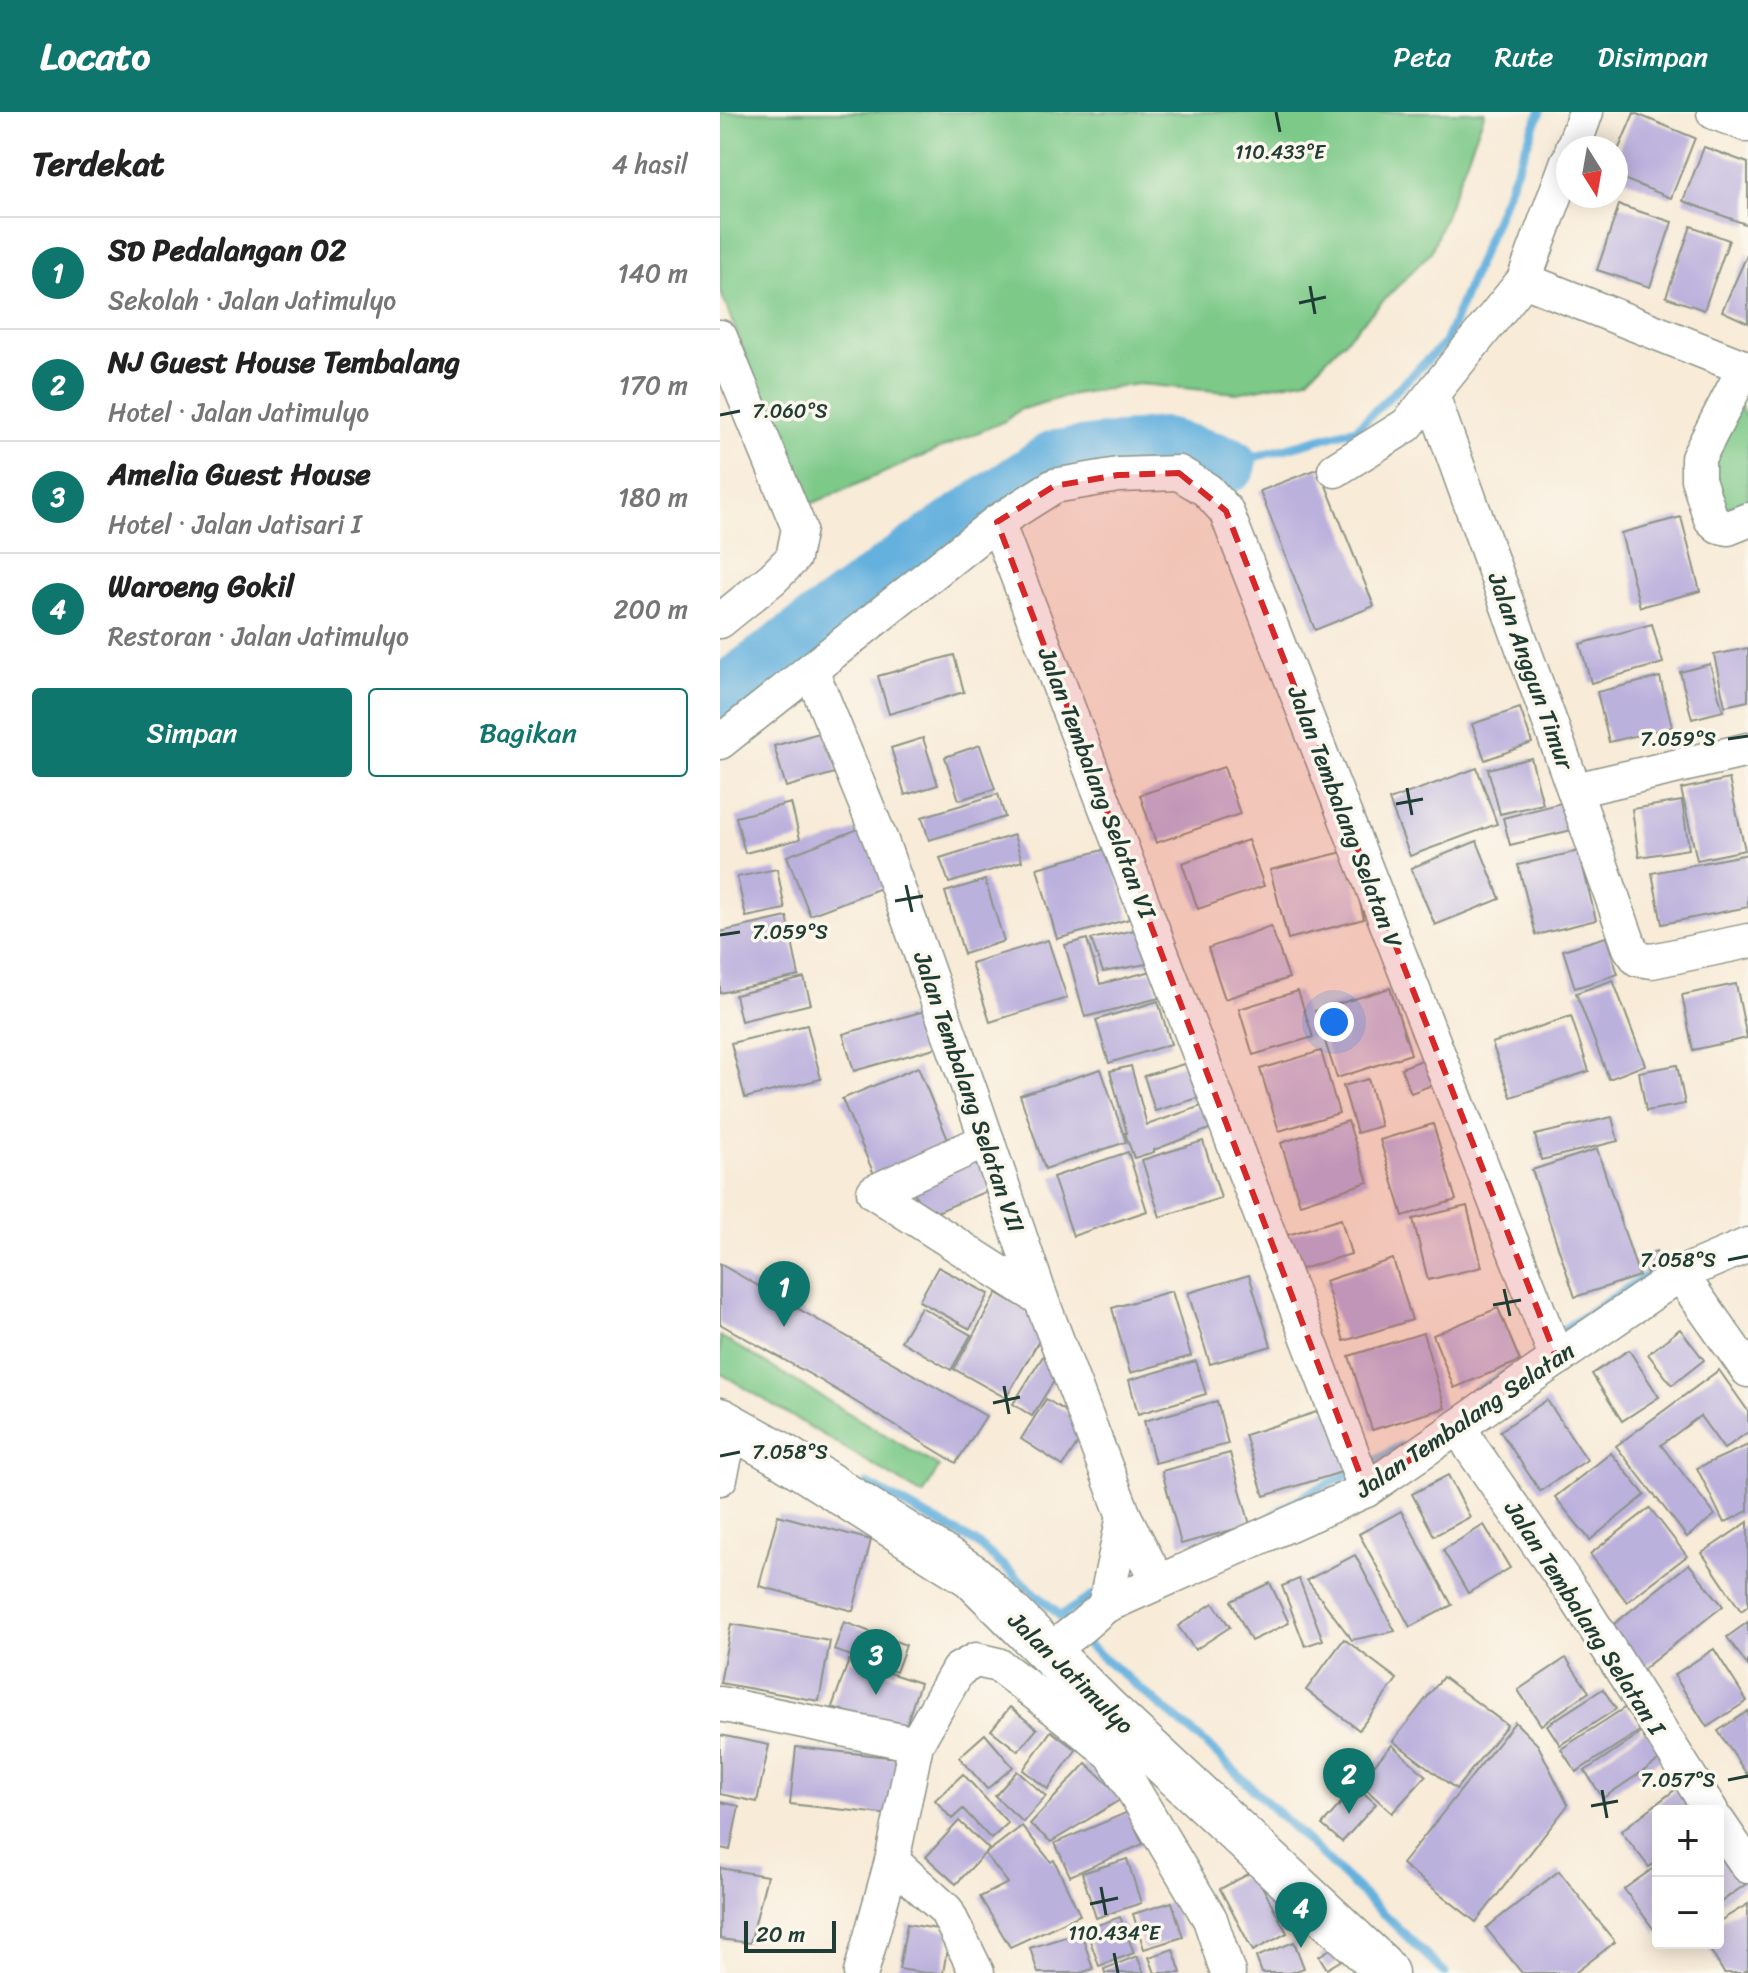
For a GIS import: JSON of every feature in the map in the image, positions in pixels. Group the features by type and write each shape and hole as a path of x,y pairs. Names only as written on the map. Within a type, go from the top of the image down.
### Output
{"street":[{"path":"1577,136 1586,112"},
{"path":"1714,112 1748,125"},
{"path":"1335,470 1407,425 1524,280 1556,193"},
{"path":"1524,280 1747,368 1698,458 1698,479 1711,519 1719,526 1728,528 1748,520"},
{"path":"720,337 799,528 793,558 720,621"},
{"name":"Jalan Anggun Timur","path":"1432,395 1630,948 1638,959 1652,961 1748,941"},
{"name":"Jalan Tembalang Selatan V","path":"997,522 1054,486 1118,475 1179,473 1207,490 1226,511 1557,1359"},
{"path":"720,742 997,522"},
{"name":"Jalan Tembalang Selatan VI","path":"997,522 1366,1490"},
{"name":"Jalan Tembalang Selatan VII","path":"811,670 881,841 1041,1299 1124,1516 1158,1582"},
{"path":"1575,790 1748,750"},
{"path":"987,1140 874,1192 1041,1299"},
{"name":"Jalan Tembalang Selatan","path":"1073,1631 1158,1582 1366,1490 1680,1274 1748,1245"},
{"path":"1680,1274 1748,1370"},
{"name":"Jalan Tembalang Selatan I","path":"1459,1426 1579,1602 1707,1805"},
{"name":"Jalan Jatimulyo","path":"722,1448 777,1452 972,1576 1073,1631 1108,1711 1386,1973"},
{"path":"1073,1631 1124,1516"},
{"path":"861,1973 892,1861 916,1744 958,1670 976,1660 998,1665 1112,1754 1210,1919 1228,1973"},
{"path":"720,1704 916,1744"},
{"path":"1724,1831 1748,1866"},
{"path":"892,1861 946,1910 977,1973"}],"highlighted area":[{"path":"1179,473 1226,511 1557,1359 1366,1490 997,522 1054,486 1118,475"}],"green space":[{"path":"720,112 1485,112 1431,252 1307,379 1237,393 1138,384 1074,394 1019,410 1005,421 804,507 720,290"},
{"path":"1740,405 1748,422 1748,501 1726,508 1711,471"},
{"path":"720,1336 939,1467 923,1495 720,1373"}],"building":[{"path":"1634,113 1695,138 1671,198 1628,181 1628,136 1624,136"},
{"path":"1704,147 1748,163 1748,225 1683,201"},
{"path":"1618,208 1628,208 1672,222 1650,287 1597,270"},
{"path":"1691,226 1729,240 1704,310 1666,297"},
{"path":"1748,253 1748,323 1722,311"},
{"path":"1319,468 1374,606 1315,630 1260,491"},
{"path":"1681,517 1700,591 1640,607 1621,533"},
{"path":"1652,624 1663,663 1591,683 1580,644"},
{"path":"1748,648 1748,701 1725,706 1714,655"},
{"path":"954,655 964,692 889,714 878,676"},
{"path":"1710,664 1723,711 1692,719 1680,672"},
{"path":"1660,677 1672,727 1609,742 1597,692"},
{"path":"1520,708 1532,743 1485,760 1472,724"},
{"path":"826,731 838,772 786,787 774,746"},
{"path":"923,738 938,785 905,795 891,748"},
{"path":"980,745 995,789 959,800 945,757"},
{"path":"1531,758 1543,804 1500,814 1488,769"},
{"path":"1224,767 1240,814 1156,843 1140,795"},
{"path":"1477,768 1497,824 1410,856 1389,800"},
{"path":"1729,779 1745,850 1697,860 1681,789"},
{"path":"998,794 1005,817 929,840 922,817"},
{"path":"1569,801 1576,829 1510,845 1503,818"},
{"path":"1682,801 1689,849 1639,857 1632,809"},
{"path":"791,803 800,839 745,853 736,817"},
{"path":"861,828 884,887 810,915 787,856"},
{"path":"1014,835 1022,861 949,883 940,858"},
{"path":"1248,840 1264,886 1198,909 1182,863"},
{"path":"1477,841 1500,899 1435,925 1411,868"},
{"path":"1110,848 1129,919 1057,939 1037,868"},
{"path":"1347,851 1364,919 1288,939 1270,870"},
{"path":"1579,851 1596,920 1536,935 1518,865"},
{"path":"1748,854 1748,907 1662,924 1652,873"},
{"path":"777,869 785,909 746,917 737,877"},
{"path":"985,880 1004,941 964,954 945,892"},
{"path":"787,917 799,976 720,993 720,932"},
{"path":"1271,926 1289,978 1225,999 1208,948"},
{"path":"1145,928 1152,963 1103,972 1091,939"},
{"path":"1606,937 1618,974 1575,988 1563,950"},
{"path":"1087,939 1100,984 1152,971 1159,998 1085,1017 1065,945"},
{"path":"1048,940 1067,998 990,1022 971,963"},
{"path":"804,978 811,1004 741,1021 735,995"},
{"path":"1613,980 1645,1065 1609,1079 1576,993"},
{"path":"1736,984 1747,1038 1693,1050 1682,995"},
{"path":"1390,988 1411,1054 1337,1078 1315,1011"},
{"path":"1298,991 1313,1037 1253,1055 1239,1009"},
{"path":"1158,1001 1171,1044 1109,1063 1096,1020"},
{"path":"928,1010 938,1047 854,1071 843,1034"},
{"path":"1571,1016 1589,1071 1511,1097 1492,1043"},
{"path":"807,1025 821,1079 745,1098 731,1043"},
{"path":"1321,1051 1339,1113 1279,1131 1260,1069"},
{"path":"1430,1057 1440,1082 1411,1093 1401,1068"},
{"path":"1187,1063 1198,1098 1155,1111 1144,1076"},
{"path":"1677,1065 1685,1104 1646,1111 1639,1072"},
{"path":"1131,1066 1147,1125 1204,1105 1212,1128 1134,1158 1110,1071"},
{"path":"918,1067 951,1147 876,1179 842,1099"},
{"path":"1101,1069 1126,1142 1045,1169 1020,1095"},
{"path":"1368,1079 1381,1126 1357,1133 1343,1086"},
{"path":"1612,1117 1618,1141 1541,1160 1535,1135"},
{"path":"1348,1121 1368,1182 1300,1204 1281,1143"},
{"path":"1433,1124 1456,1200 1403,1216 1380,1140"},
{"path":"1203,1141 1221,1198 1160,1217 1142,1160"},
{"path":"975,1144 994,1188 925,1217 906,1174"},
{"path":"1597,1149 1639,1276 1575,1297 1532,1170"},
{"path":"1128,1152 1147,1211 1073,1236 1053,1177"},
{"path":"1467,1206 1482,1267 1428,1280 1413,1219"},
{"path":"1341,1219 1351,1254 1291,1272 1281,1237"},
{"path":"1656,1251 1664,1272 1649,1279 1640,1257"},
{"path":"1393,1259 1412,1320 1344,1341 1325,1281"},
{"path":"720,1264 986,1416 956,1463 820,1380 720,1324"},
{"path":"938,1267 989,1294 970,1329 919,1301"},
{"path":"1249,1275 1271,1346 1210,1364 1188,1293"},
{"path":"1172,1291 1191,1356 1130,1373 1112,1308"},
{"path":"997,1293 1049,1323 1006,1398 954,1369"},
{"path":"921,1307 971,1335 951,1370 901,1341"},
{"path":"1498,1308 1520,1361 1454,1388 1433,1335"},
{"path":"1680,1329 1704,1360 1672,1385 1648,1354"},
{"path":"1423,1333 1445,1408 1372,1430 1349,1356"},
{"path":"1629,1350 1659,1397 1622,1421 1592,1374"},
{"path":"1045,1353 1064,1365 1032,1416 1013,1404"},
{"path":"1196,1361 1206,1394 1138,1414 1129,1380"},
{"path":"1719,1370 1748,1411 1748,1432 1724,1449 1700,1416 1661,1445 1715,1515 1687,1537 1616,1446"},
{"path":"1046,1399 1089,1426 1063,1466 1021,1439"},
{"path":"1547,1400 1587,1460 1540,1491 1500,1431"},
{"path":"1217,1401 1228,1444 1155,1463 1144,1421"},
{"path":"1329,1408 1348,1470 1264,1496 1245,1435"},
{"path":"1748,1445 1748,1511 1724,1523 1697,1468"},
{"path":"1230,1453 1250,1525 1181,1544 1162,1471"},
{"path":"1611,1453 1645,1495 1590,1540 1555,1497"},
{"path":"1448,1475 1470,1517 1434,1536 1412,1494"},
{"path":"1650,1508 1687,1556 1627,1602 1590,1554"},
{"path":"1401,1511 1452,1605 1410,1627 1359,1534"},
{"path":"778,1515 871,1540 853,1611 759,1586"},
{"path":"1748,1522 1748,1606 1741,1611 1702,1553"},
{"path":"1484,1525 1510,1568 1468,1593 1443,1550"},
{"path":"1355,1555 1395,1631 1352,1640 1307,1580"},
{"path":"1689,1564 1723,1606 1638,1673 1604,1632"},
{"path":"1299,1579 1323,1640 1305,1646 1282,1586"},
{"path":"1270,1583 1289,1623 1251,1641 1231,1601"},
{"path":"1213,1603 1230,1627 1195,1650 1178,1626"},
{"path":"844,1622 906,1645 896,1672 834,1650"},
{"path":"1748,1622 1748,1666 1727,1637"},
{"path":"731,1624 830,1641 819,1701 720,1683"},
{"path":"1344,1639 1397,1679 1359,1730 1306,1690"},
{"path":"1714,1649 1747,1701 1707,1727 1674,1675"},
{"path":"1566,1658 1589,1692 1541,1725 1518,1690"},
{"path":"849,1660 920,1683 904,1731 832,1707"},
{"path":"1443,1677 1507,1725 1456,1789 1393,1741"},
{"path":"1603,1689 1616,1709 1560,1745 1547,1725"},
{"path":"1010,1707 1037,1729 1018,1751 991,1730"},
{"path":"1626,1707 1641,1730 1576,1772 1561,1749"},
{"path":"1748,1711 1748,1776 1718,1731"},
{"path":"1515,1722 1538,1745 1568,1805 1476,1922 1402,1864"},
{"path":"1645,1730 1664,1757 1603,1798 1585,1771"},
{"path":"1051,1731 1076,1750 1048,1789 1023,1770"},
{"path":"985,1734 1013,1767 987,1789 959,1757"},
{"path":"720,1735 769,1745 757,1802 720,1794"},
{"path":"1392,1745 1426,1776 1392,1813 1358,1782"},
{"path":"796,1747 897,1758 891,1815 790,1804"},
{"path":"1086,1763 1123,1798 1051,1842 1030,1824"},
{"path":"1017,1771 1046,1796 1023,1822 995,1796"},
{"path":"963,1774 1008,1823 991,1839 963,1809 952,1819 935,1800"},
{"path":"1356,1786 1376,1804 1342,1842 1322,1825"},
{"path":"1680,1786 1694,1805 1655,1805"},
{"path":"720,1802 739,1806 730,1850 720,1848"},
{"path":"1652,1807 1652,1865 1649,1867 1621,1831"},
{"path":"1128,1812 1143,1844 1070,1876 1055,1843"},
{"path":"959,1821 989,1849 956,1884 926,1857"},
{"path":"1022,1826 1051,1862 1054,1860 1080,1915 1010,1947 980,1897 1008,1883 985,1854"},
{"path":"1724,1854 1746,1884 1724,1900"},
{"path":"1127,1859 1141,1903 1096,1918 1082,1873"},
{"path":"720,1868 767,1876 750,1943 720,1939"},
{"path":"1652,1869 1652,1927 1624,1889"},
{"path":"1254,1871 1287,1933 1253,1951 1220,1889"},
{"path":"1559,1871 1615,1942 1575,1973 1522,1973 1486,1928"},
{"path":"1172,1902 1183,1937 1144,1949 1133,1914"},
{"path":"1748,1904 1748,1970 1742,1973 1724,1973 1710,1949 1724,1949 1724,1918"},
{"path":"1120,1917 1134,1953 1099,1966 1086,1929"},
{"path":"907,1924 950,1931 943,1973 899,1969"},
{"path":"1081,1932 1093,1969 1080,1973 1038,1973 1030,1948"},
{"path":"1294,1942 1304,1968 1291,1973 1262,1973 1256,1957"},
{"path":"1342,1942 1350,1955 1327,1969 1319,1956"},
{"path":"1173,1949 1181,1973 1155,1973 1149,1957"},
{"path":"1137,1956 1144,1973 1105,1973 1104,1969"}],"waterway":[{"path":"1229,464 1356,429 1445,343 1540,112"},
{"path":"720,695 898,565 1055,458 1162,445 1229,464"},
{"path":"1556,1336 1657,1269"},
{"path":"1426,1429 1474,1392 1519,1365"},
{"path":"1365,1467 1401,1446"},
{"path":"1276,1513 1314,1490 1352,1473"},
{"path":"867,1484 978,1544 1070,1626"},
{"path":"1060,1616 1099,1592"},
{"path":"1080,1637 1204,1742 1445,1973"}],"place":[{"name":"SD Pedalangan 02","path":"784,1327"},
{"name":"Amelia Guest House","path":"876,1695"},
{"name":"NJ Guest House Tembalang","path":"1349,1814"},
{"name":"Waroeng Gokil","path":"1301,1948"}]}
